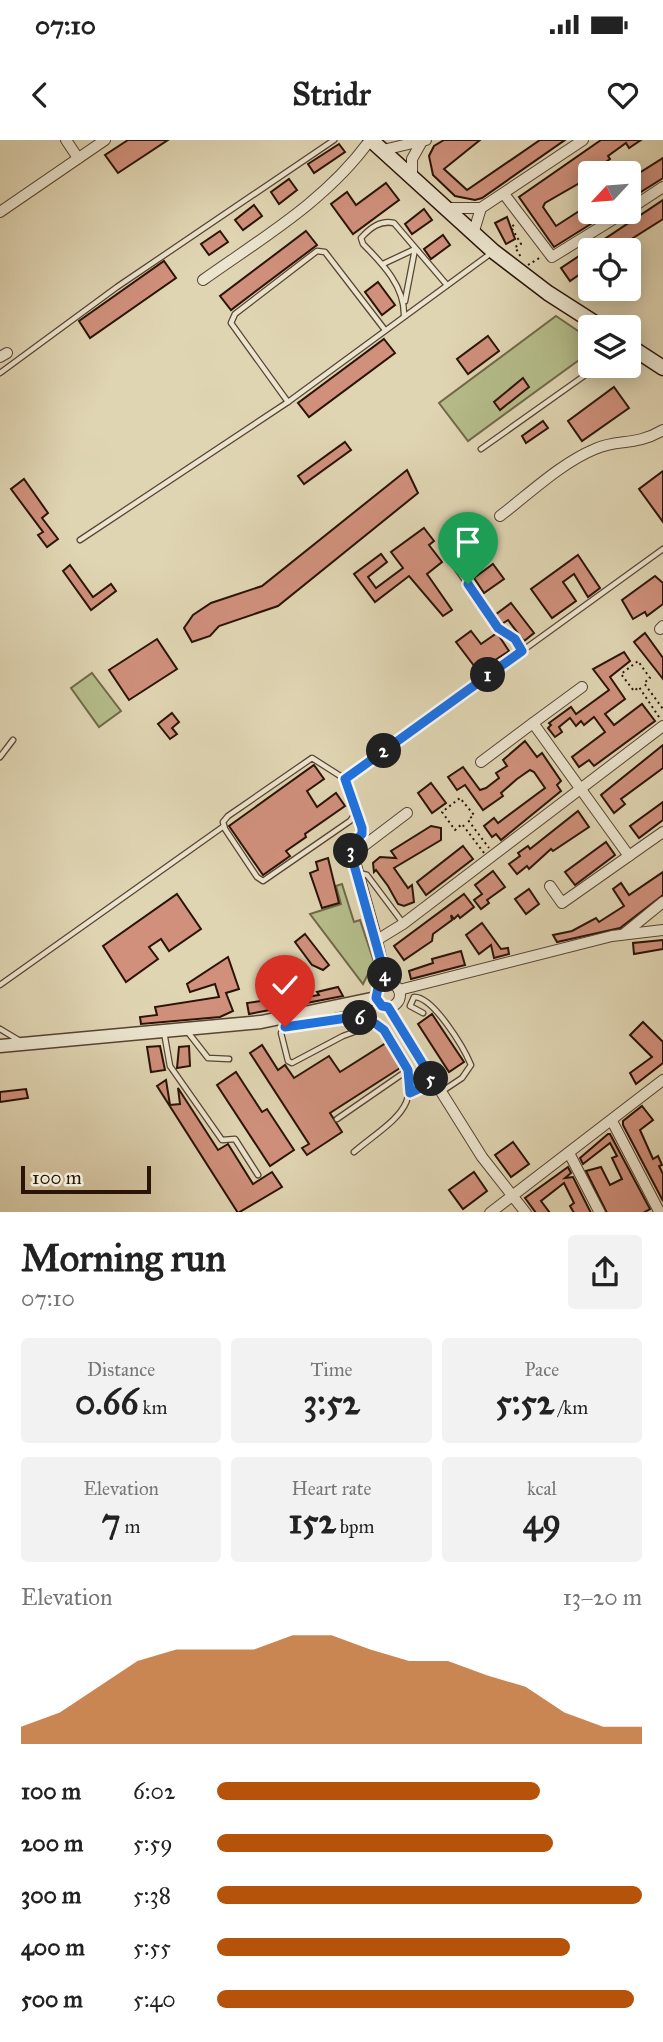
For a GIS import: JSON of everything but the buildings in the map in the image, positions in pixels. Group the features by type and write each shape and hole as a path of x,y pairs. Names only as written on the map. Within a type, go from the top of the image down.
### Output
{"main road":[{"path":"370,140 412,175 493,251 582,315"},
{"path":"641,354 663,368"}],"street":[{"path":"66,140 78,158"},
{"path":"0,212 104,140"},
{"path":"203,280 304,208 335,181 370,140"},
{"path":"446,208 481,208 583,140"},
{"path":"383,150 423,142"},
{"path":"412,175 412,159 423,142"},
{"path":"641,202 663,187"},
{"path":"504,194 552,257 606,224"},
{"path":"473,234 481,208"},
{"path":"500,516 583,454 610,444 638,442 663,430"},
{"path":"481,762 582,687"},
{"path":"533,723 629,856"},
{"path":"377,940 491,857 663,725"},
{"path":"407,813 353,854 387,983 399,990 624,934 663,930"},
{"path":"550,886 562,903 663,832"},
{"path":"624,934 663,902"},
{"path":"387,983 378,988 376,998 382,1006 388,1007 397,1003 399,990"},
{"path":"0,1046 261,1022 376,998"},
{"path":"388,1007 482,1157 525,1212"},
{"path":"491,1212 663,1080"},
{"path":"612,1121 659,1212"},
{"path":"569,1153 599,1212"}],"lane":[{"path":"0,373 117,287 334,140"},
{"path":"405,302 383,264 363,244 361,238 381,223 394,223 447,285"},
{"path":"383,264 415,249"},
{"path":"404,317 415,249"},
{"path":"288,402 231,323 235,314 317,251 326,252 385,330"},
{"path":"80,540 288,402 493,251"},
{"path":"481,449 581,378"},
{"path":"345,779 663,548"},
{"path":"455,566 498,628 515,639 522,651"},
{"path":"0,757 13,740"},
{"path":"353,854 349,847 362,834 362,828 345,779 312,758 223,822 257,877 263,881 350,821 355,814"},
{"path":"0,985 224,826"},
{"path":"357,873 366,875 403,923"},
{"path":"423,1013 410,1006 414,997 423,998 438,1012 471,1065 462,1078 440,1093"},
{"path":"376,1024 343,1036 296,1062 288,1061 281,1033 285,1027 354,1017 376,1024 384,1030 408,1070 410,1093"},
{"path":"0,1029 16,1036 22,1043"},
{"path":"186,1030 208,1058 229,1059"},
{"path":"164,1032 170,1066 177,1077 222,1140 235,1139 258,1175"},
{"path":"337,1119 408,1070"},
{"path":"354,1152 396,1117 410,1093 434,1082"}],"path":[{"path":"511,227 521,244 515,247 527,265"},
{"path":"663,709 644,683 650,677 638,661 621,674 634,691 639,687 663,725"},
{"path":"460,797 474,815 468,820 491,857 462,824 455,830 442,812 460,797"}],"green space":[{"path":"556,316 578,331 578,361 468,441 439,403"},
{"path":"92,673 121,711 99,727 71,688"},
{"path":"342,884 354,922 360,920 374,962 363,984 310,914 341,904 336,886"}],"route":[{"path":"285,1027 354,1017 364,1018 384,1030 408,1070 411,1079 410,1093 434,1082 388,1007 382,1006 376,998 378,988 387,983 383,960 349,847 362,834 362,828 345,779 522,651 515,639 498,628 468,584"}]}
